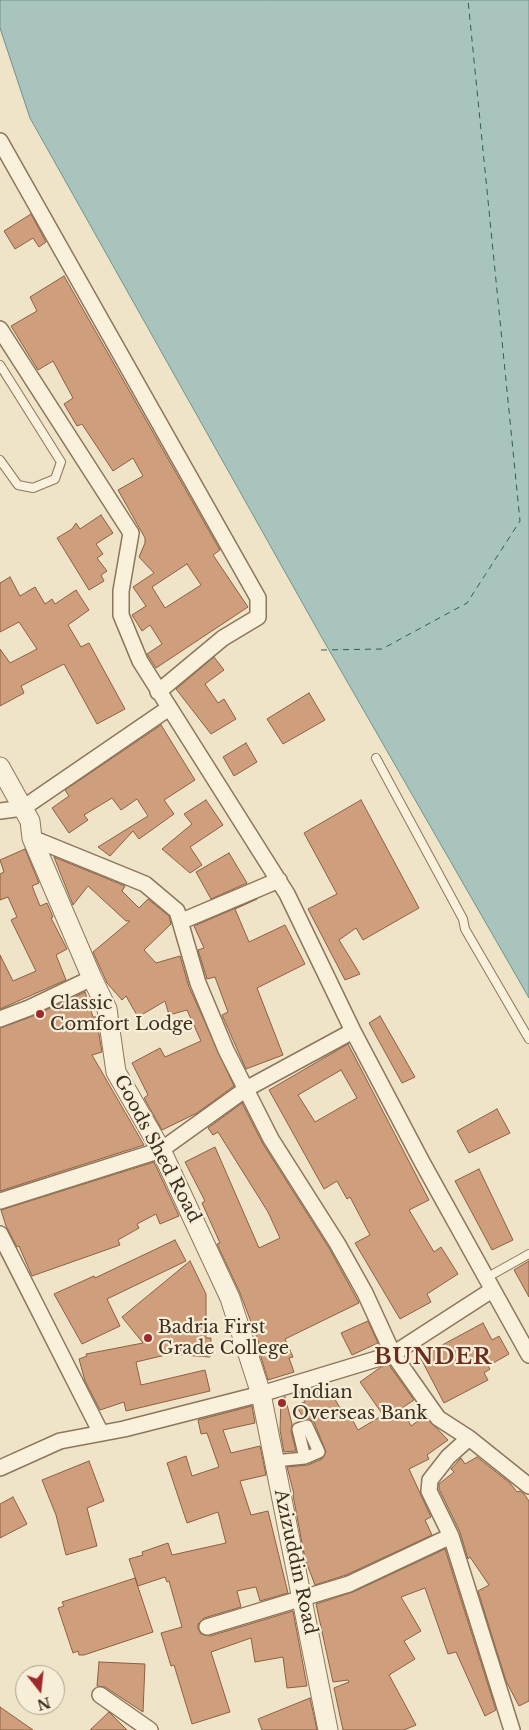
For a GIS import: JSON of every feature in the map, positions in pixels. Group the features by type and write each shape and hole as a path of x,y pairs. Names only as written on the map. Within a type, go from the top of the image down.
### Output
{"street":[{"path":"0,141 258,598 258,617 223,638 158,692"},
{"path":"0,329 131,533 121,591 121,616 140,661 279,880 353,1031 529,1355"},
{"path":"0,811 23,808 169,708"},
{"name":"Goods Shed Road","path":"0,767 30,821 32,838 92,978 108,1009 116,1072 161,1150 230,1298 261,1394"},
{"path":"32,838 145,884 177,911 182,921 198,983 226,1050 271,1139 337,1243 365,1293 393,1354 438,1418 469,1438 529,1486"},
{"path":"182,921 279,880"},
{"path":"0,1019 29,1008 92,978"},
{"path":"0,1201 161,1150 246,1089 353,1031"},
{"path":"0,1234 101,1433"},
{"path":"0,1468 60,1441 101,1433 261,1394 393,1354 489,1284"},
{"name":"Azizuddin Road","path":"261,1394 328,1730"},
{"path":"469,1438 448,1457 430,1480 429,1491 451,1536 512,1730"},
{"path":"274,1460 305,1458"},
{"path":"207,1627 349,1584 451,1536"},
{"path":"100,1695 150,1730"}],"lane":[{"path":"0,365 61,462 56,478 33,488 18,485 0,460"},
{"path":"376,758 463,919 465,929 529,1039"},
{"path":"489,1284 529,1254"}],"water":[{"path":"0,0 529,0 529,998 321,636 30,118 0,28"}],"building":[{"path":"31,214 46,242 39,247 33,238 15,249 4,231"},
{"path":"64,276 220,550 213,555 248,607 156,668 147,654 162,644 150,625 142,631 132,615 146,606 133,587 154,573 139,557 145,543 145,538 118,490 143,476 133,458 113,471 82,424 77,426 64,404 73,398 53,361 38,370 11,326 37,311 30,297","holes":["187,564 201,585 165,608 152,587"]},
{"path":"101,515 113,533 96,544 103,554 97,558 107,571 101,575 104,581 89,590 57,538 72,529 76,523 80,529"},
{"path":"10,577 20,596 35,587 45,604 52,599 55,604 76,590 89,610 68,625 81,647 89,643 125,709 97,724 64,664 21,686 24,693 0,706 0,649 10,663 37,649 19,622 0,632 0,583"},
{"path":"214,657 224,670 205,684 218,703 224,699 236,719 211,734 176,689"},
{"path":"309,693 325,720 283,744 267,719"},
{"path":"161,725 195,780 164,800 174,814 139,839 133,831 110,856 98,847 148,816 137,799 121,810 112,798 84,815 88,820 69,833 52,808 69,796 65,790"},
{"path":"246,743 257,762 234,776 223,757"},
{"path":"206,800 223,825 190,847 202,865 190,873 162,849 192,824 184,814"},
{"path":"361,800 419,908 363,940 356,928 339,940 360,974 345,980 308,909 337,894 304,833"},
{"path":"25,849 39,883 32,886 40,906 47,903 53,917 51,918 67,949 56,955 66,980 0,1009 0,955 13,981 36,971 11,920 17,917 8,897 0,900 0,874 4,872 0,860"},
{"path":"229,853 247,883 211,899 196,872"},
{"path":"54,857 125,886 122,891 139,908 148,899 169,916 171,924 144,950 156,963 180,956 189,987 234,1086 197,1113 162,1130 144,1098 148,1095 132,1063 160,1048 165,1057 201,1041 187,1010 169,1015 165,1001 138,1017 126,996 122,1000 107,983 93,952 130,921 126,921 88,886 73,905"},
{"path":"257,899 235,909 249,942 285,925 305,964 257,988 283,1055 246,1069 222,1015 228,1012 215,977 207,979 198,950 204,948 194,926"},
{"path":"85,992 93,1017 96,1017 102,1052 92,1055 144,1145 0,1191 0,1028 33,1016"},
{"path":"380,1016 415,1077 402,1083 369,1023"},
{"path":"348,1044 429,1200 409,1210 434,1252 441,1247 458,1274 427,1294 431,1302 400,1319 355,1243 370,1235 350,1197 347,1199 337,1181 324,1189 269,1090","holes":["341,1070 357,1098 315,1122 298,1095"]},
{"path":"242,1103 263,1144 329,1248 359,1303 285,1339 293,1357 289,1358 294,1372 268,1380 257,1344 259,1343 240,1293 217,1244 220,1243 202,1203 205,1201 185,1162 215,1147 259,1248 280,1238 268,1212 218,1132 213,1135 208,1128"},
{"path":"497,1109 510,1133 469,1153 457,1131"},
{"path":"154,1162 179,1216 160,1224 156,1214 137,1224 139,1228 118,1240 120,1245 32,1276 19,1246 17,1247 6,1226 1,1210"},
{"path":"479,1169 513,1240 492,1250 455,1181"},
{"path":"175,1240 186,1261 107,1299 120,1326 82,1344 54,1294 94,1276 95,1278"},
{"path":"190,1261 206,1294 206,1338 211,1338 210,1357 170,1354 136,1362 141,1385 205,1370 210,1391 126,1411 124,1402 100,1410 85,1381 79,1359 87,1356 86,1354 143,1343 122,1317"},
{"path":"529,1261 529,1297 514,1270"},
{"path":"368,1321 378,1343 352,1355 341,1333"},
{"path":"483,1323 492,1340 499,1336 509,1354 488,1366 490,1369 484,1373 488,1380 444,1403 420,1357"},
{"path":"389,1365 414,1400 402,1408 411,1426 425,1416 448,1440 427,1455 429,1459 409,1469 431,1517 425,1520 432,1535 346,1575 315,1585 305,1559 294,1494 287,1467 308,1465 322,1459 326,1452 314,1422 304,1419 296,1405 305,1402 299,1392 326,1384 343,1413 348,1412 358,1430 383,1415 360,1382 381,1367"},
{"path":"285,1397 296,1451 284,1452 280,1430 281,1398"},
{"path":"252,1406 255,1423 223,1430 231,1453 260,1446 266,1475 240,1481 251,1515 268,1511 288,1593 260,1601 256,1587 237,1591 241,1607 204,1618 198,1624 198,1629 201,1634 210,1636 293,1611 307,1686 287,1688 283,1657 255,1662 251,1638 211,1652 230,1712 192,1724 174,1665 171,1666 161,1633 182,1627 169,1581 167,1582 165,1577 138,1586 129,1559 143,1555 142,1552 168,1543 172,1555 226,1543 218,1512 187,1523 167,1463 186,1456 192,1476 219,1467 207,1433 201,1434 198,1420"},
{"path":"477,1457 510,1483 517,1492 520,1491 524,1494 529,1501 529,1701 519,1706 506,1681 478,1591 489,1585 470,1557 468,1559 460,1532 439,1489 439,1484 454,1472 451,1469 461,1458 465,1464"},
{"path":"89,1461 104,1501 87,1508 97,1546 66,1555 56,1515 42,1480"},
{"path":"13,1497 27,1524 0,1538 0,1504"},
{"path":"445,1549 496,1710 485,1716 456,1652 448,1654 425,1588 401,1597 421,1631 404,1641 415,1659 389,1675 416,1725 404,1730 343,1730 334,1688 349,1682 348,1680 333,1682 316,1604 353,1592"},
{"path":"135,1578 153,1632 84,1655 79,1655 78,1651 73,1653 58,1608 64,1606 62,1602"},
{"path":"99,1662 145,1664 143,1712 105,1687 97,1686"},
{"path":"310,1698 317,1730 262,1730 258,1719"},
{"path":"0,1707 33,1730 0,1730"},
{"path":"109,1712 127,1730 90,1730"}],"ferry route":[{"path":"321,650 382,649 467,603 520,521 468,0"}],"place":[{"name":"Classic Comfort Lodge","path":"40,1014"},
{"name":"Badria First Grade College","path":"148,1338"},
{"name":"Indian Overseas Bank","path":"282,1403"}],"district":[{"name":"BUNDER","path":"433,1358"}]}
